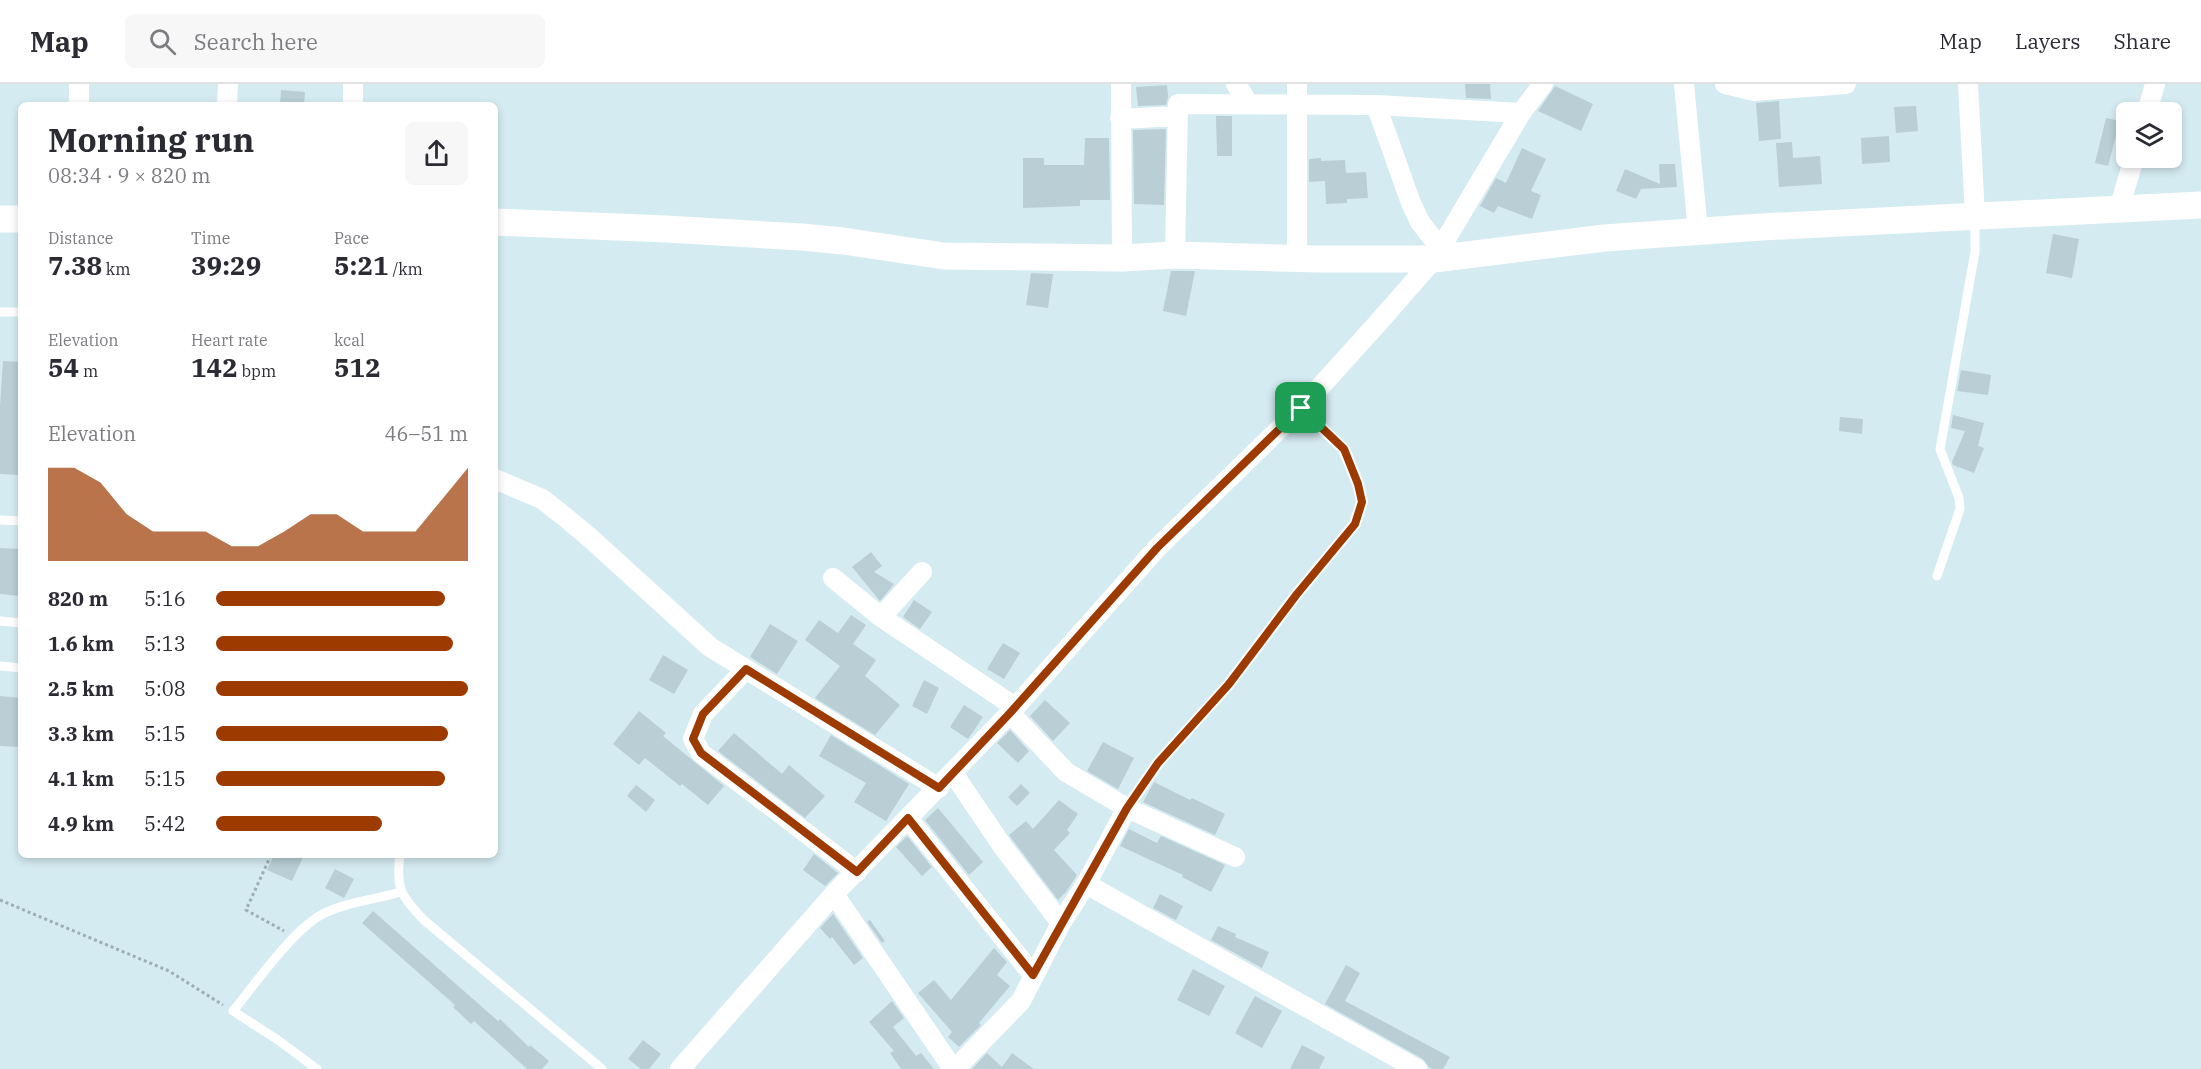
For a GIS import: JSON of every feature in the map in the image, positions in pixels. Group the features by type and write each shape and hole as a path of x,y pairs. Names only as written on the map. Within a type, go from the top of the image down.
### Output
{"street":[{"path":"78,84 79,102"},
{"path":"227,102 228,84"},
{"path":"353,84 353,102"},
{"path":"1120,84 1122,258"},
{"path":"1236,84 1248,103"},
{"path":"1297,84 1297,258"},
{"path":"680,1069 834,894 946,781 1157,548 1301,408 1437,254 1521,113 1543,84"},
{"path":"1684,84 1698,231"},
{"path":"1725,84 1754,91 1846,84"},
{"path":"1968,84 1975,216"},
{"path":"2149,102 2155,84"},
{"path":"1176,255 1178,104 1376,105 1521,113"},
{"path":"1376,105 1411,203 1437,254"},
{"path":"1120,119 1177,116"},
{"path":"2119,209 2131,168"},
{"path":"498,222 801,237 944,256 1122,258 1176,255 1297,258 1437,254 1698,231 2201,205"},
{"path":"0,219 18,219"},
{"path":"498,480 542,499 590,537 710,647 946,781 1003,847 1061,923"},
{"path":"881,617 922,572"},
{"path":"832,578 881,617 1012,710 1066,771 1127,808 1235,857"},
{"path":"746,669 703,714 693,739 701,753 857,872"},
{"path":"834,894 954,1069 1021,1001 1061,923 1086,884 1127,808"},
{"path":"908,818 1033,975"},
{"path":"1086,884 1417,1069"}],"lane":[{"path":"1937,576 1960,509 1959,498 1940,449 1975,252 1975,216"},
{"path":"0,312 18,312"},
{"path":"0,520 18,521"},
{"path":"0,621 18,623"},
{"path":"0,666 18,668"},
{"path":"400,858 400,892 406,902 425,921 602,1069"},
{"path":"317,1069 233,1011 294,936 317,917 346,905 400,892"}],"path":[{"path":"1127,808 1158,763 1229,684 1297,594 1355,524 1362,502 1358,484 1344,449 1301,408"},
{"path":"270,858 246,910 294,936"},
{"path":"0,900 169,971 233,1011"}],"building":[{"path":"1465,84 1490,84 1491,99 1466,98"},
{"path":"1167,85 1166,105 1138,106 1136,87"},
{"path":"1555,86 1593,104 1581,131 1538,111"},
{"path":"281,90 305,92 304,102 280,102"},
{"path":"1779,101 1781,139 1759,141 1756,103"},
{"path":"1916,106 1918,131 1896,133 1894,107"},
{"path":"1216,116 1232,116 1232,156 1217,156"},
{"path":"2106,118 2116,120 2116,136 2108,166 2095,163"},
{"path":"1166,129 1164,205 1134,204 1133,130"},
{"path":"1889,136 1890,162 1862,164 1861,138"},
{"path":"1085,138 1109,138 1110,200 1080,200 1080,206 1023,208 1023,158 1044,158 1044,165 1084,165"},
{"path":"1792,142 1793,158 1820,156 1822,184 1779,187 1776,143"},
{"path":"1522,148 1546,159 1531,191 1541,195 1532,219 1498,206 1494,213 1480,206 1496,178 1506,183"},
{"path":"1321,158 1321,161 1345,160 1346,173 1366,172 1368,198 1347,199 1347,203 1326,204 1325,181 1309,182 1309,159"},
{"path":"1659,164 1675,164 1677,187 1641,189 1636,199 1616,191 1625,169 1660,184"},
{"path":"2053,234 2079,239 2072,278 2046,273"},
{"path":"1171,271 1195,271 1186,316 1163,311"},
{"path":"1031,273 1053,274 1048,308 1026,305"},
{"path":"3,361 18,362 18,475 0,474 0,406"},
{"path":"1961,370 1991,375 1988,395 1957,391"},
{"path":"1953,415 1984,423 1978,446 1984,448 1974,473 1953,465 1952,462 1965,431 1951,428"},
{"path":"1840,417 1863,419 1862,434 1839,431"},
{"path":"0,548 18,549 18,596 0,594"},
{"path":"871,552 882,566 874,572 894,584 880,601 852,567"},
{"path":"914,600 932,612 920,629 903,617"},
{"path":"851,615 866,625 853,644 876,660 865,676 900,705 875,735 815,698 840,666 805,640 819,620 838,633"},
{"path":"770,624 798,641 777,674 750,657"},
{"path":"1003,643 1020,653 1004,679 987,669"},
{"path":"663,655 688,670 674,694 649,680"},
{"path":"924,680 939,688 927,714 912,706"},
{"path":"0,696 18,698 18,747 0,746"},
{"path":"1045,700 1070,723 1053,741 1030,716"},
{"path":"964,705 983,717 968,739 950,727"},
{"path":"639,711 666,733 663,736 724,786 708,805 645,758 639,765 613,744"},
{"path":"1010,730 1029,751 1018,763 997,743"},
{"path":"734,733 782,774 789,765 825,796 805,818 718,751"},
{"path":"831,735 909,784 886,821 854,802 866,783 819,756"},
{"path":"1103,742 1134,758 1118,789 1087,771"},
{"path":"1154,782 1225,814 1215,835 1143,802"},
{"path":"1021,784 1030,793 1017,806 1008,797"},
{"path":"636,785 655,800 646,812 627,796"},
{"path":"1059,800 1078,814 1067,830 1070,833 1054,850 1077,875 1058,900 1009,835 1026,821 1033,829"},
{"path":"938,808 983,862 969,875 925,820"},
{"path":"1129,829 1157,843 1161,836 1225,865 1211,892 1182,877 1183,875 1120,846"},
{"path":"907,836 932,867 922,876 896,847"},
{"path":"814,854 838,873 825,886 803,870"},
{"path":"273,858 303,858 292,881 267,870"},
{"path":"335,869 354,879 344,898 325,888"},
{"path":"1160,894 1183,906 1176,920 1153,908"},
{"path":"373,911 498,1021 500,1019 529,1047 530,1045 549,1061 542,1069 527,1069 474,1021 471,1024 453,1007 455,1005 362,923"},
{"path":"833,914 863,958 854,965 832,937 830,939 820,928"},
{"path":"870,920 885,941 882,943 867,922"},
{"path":"1218,926 1236,934 1235,937 1269,952 1262,968 1211,940"},
{"path":"994,948 1007,962 997,975 1010,986 979,1023 981,1025 959,1047 948,1037 952,1032 918,993 934,980 951,1000"},
{"path":"1346,965 1360,973 1345,1001 1450,1057 1443,1069 1432,1069 1423,1059 1325,1004"},
{"path":"1193,969 1225,986 1209,1016 1177,1000"},
{"path":"1255,996 1282,1011 1262,1048 1235,1033"},
{"path":"892,1001 904,1018 893,1027 916,1056 921,1053 934,1069 901,1069 890,1053 894,1051 869,1022"},
{"path":"643,1040 661,1054 649,1069 641,1069 628,1059"},
{"path":"1302,1045 1325,1057 1319,1069 1290,1069"},
{"path":"987,1053 1002,1067 1012,1053 1034,1069 972,1069"}],"route":[{"path":"1301,408 1344,449 1358,484 1362,502 1355,524 1297,594 1229,684 1158,763 1127,808 1033,975 908,818 857,872 701,753 693,739 695,729 703,714 746,669 939,788 1010,713 1157,548 1301,408"}]}
